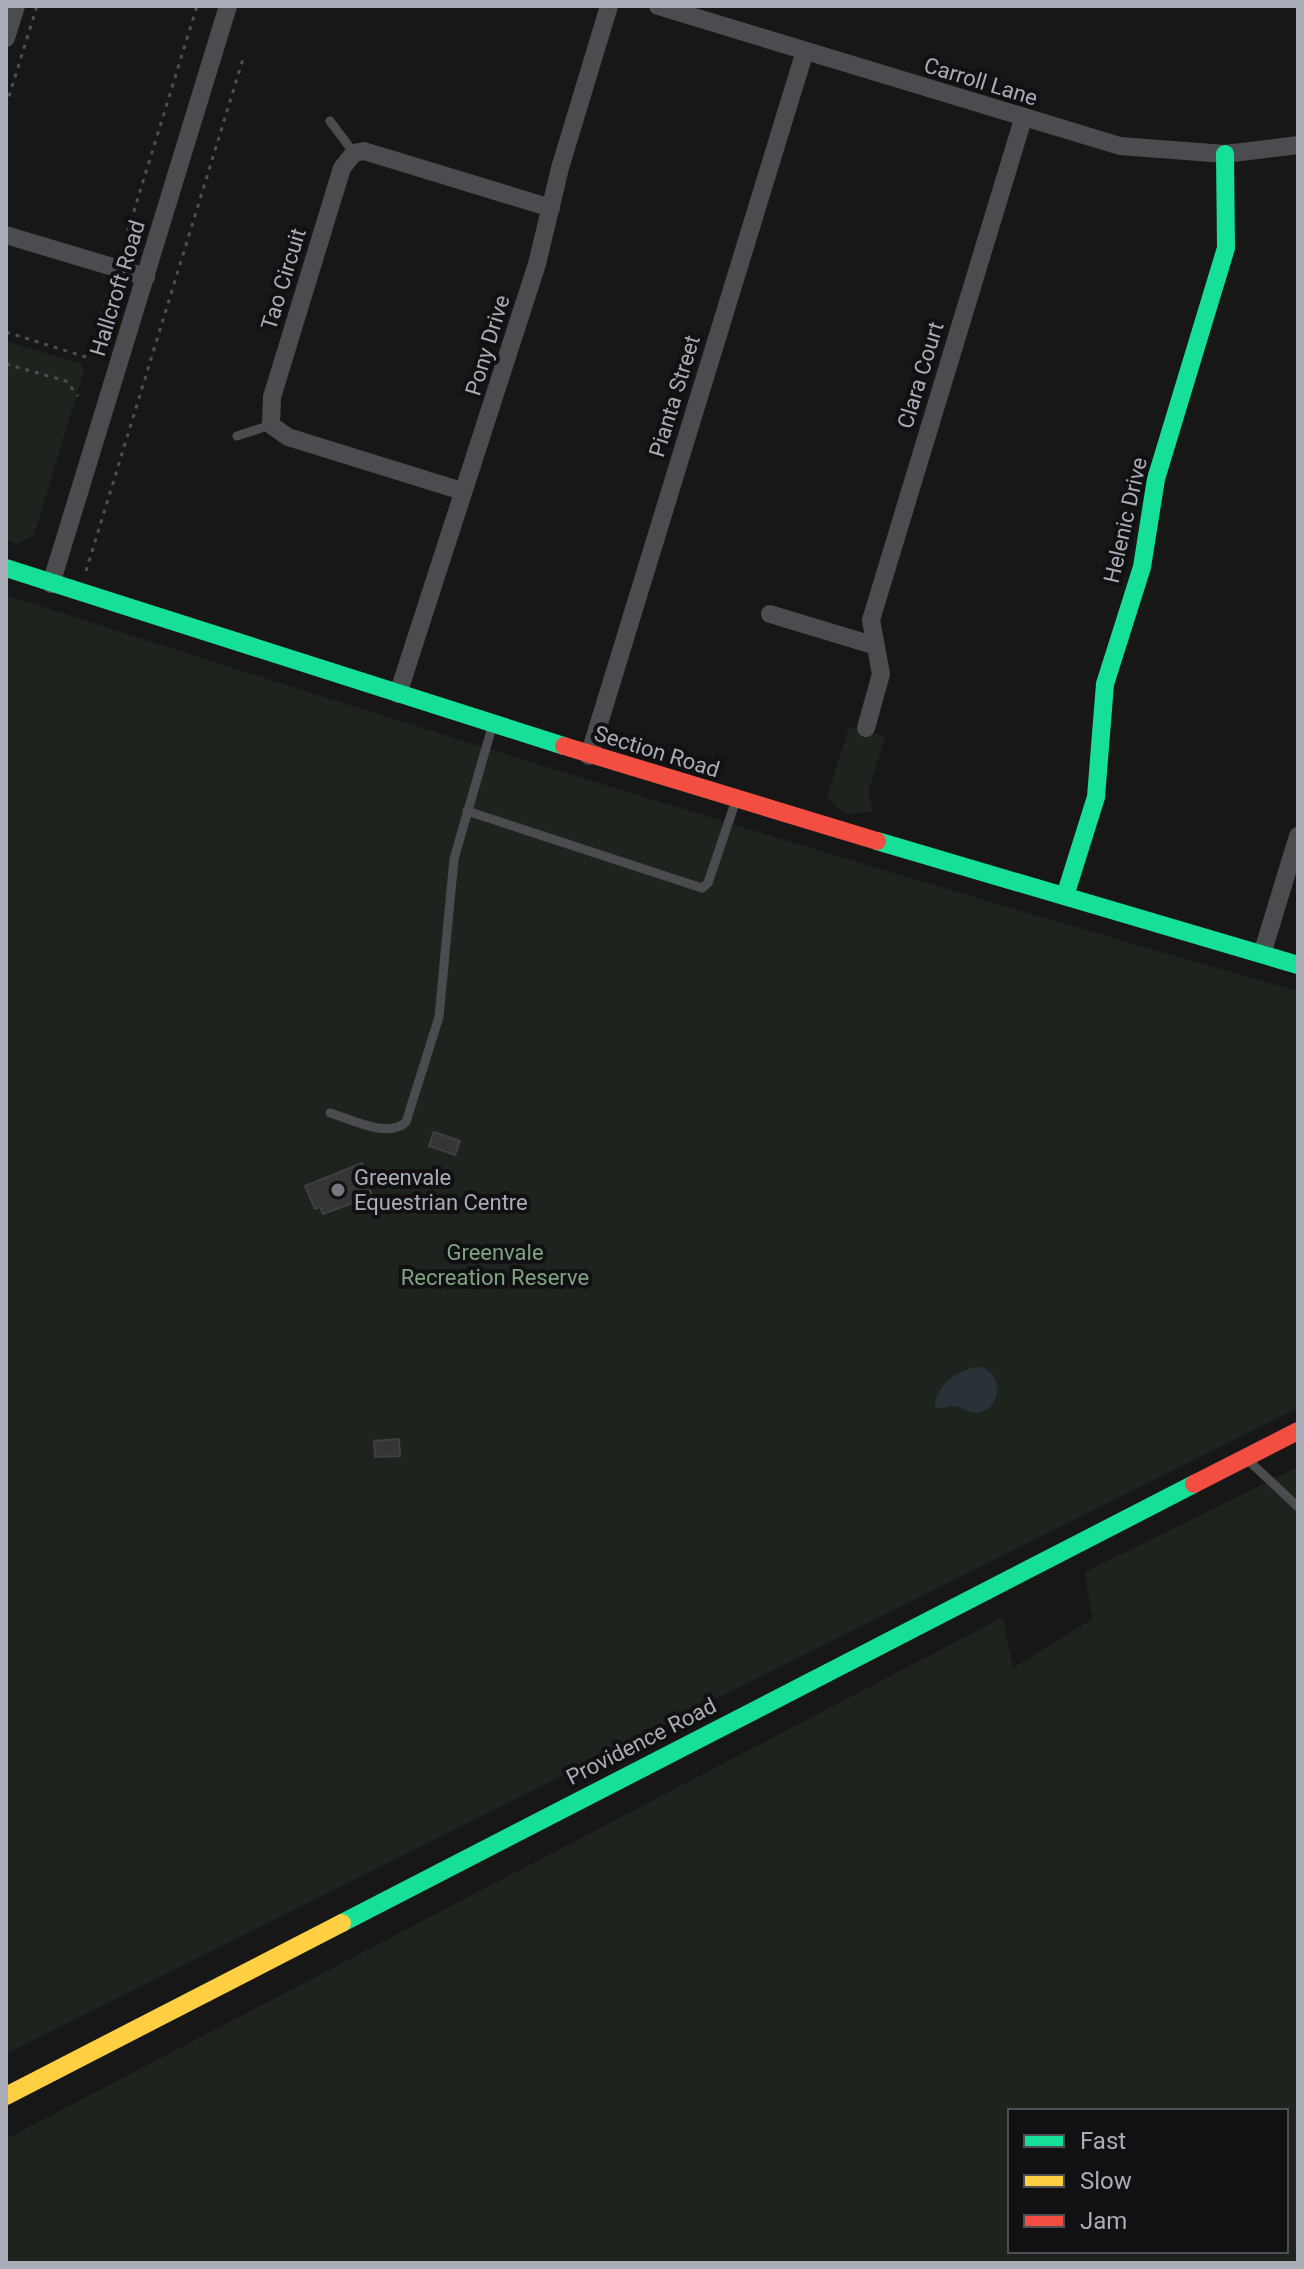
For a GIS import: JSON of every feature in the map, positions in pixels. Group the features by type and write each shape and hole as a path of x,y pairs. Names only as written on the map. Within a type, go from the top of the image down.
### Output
{"street":[{"name":"Hallcroft Road","path":"51,584 228,6"},
{"name":"Pony Drive","path":"398,694 533,279 609,6"},
{"name":"Carroll Lane","path":"658,6 1120,146 1225,154 1298,145"},
{"name":"Pianta Street","path":"589,756 805,51"},
{"name":"Clara Court","path":"866,728 881,674 871,620 1023,119"},
{"path":"354,153 375,154 551,208"},
{"name":"Tao Circuit","path":"271,425 272,400 342,168 354,153"},
{"name":"Helenic Drive","path":"1065,896 1096,797 1105,684 1142,567 1156,479 1226,248 1225,154"},
{"path":"6,235 146,277"},
{"path":"271,425 288,437 462,491"},
{"name":"Section Road","path":"6,568 589,756 1298,965"},
{"path":"770,614 876,646"},
{"path":"1262,954 1298,836"},
{"name":"Providence Road","path":"6,2096 1298,1431"}],"lane":[{"path":"330,121 354,153"},
{"path":"237,436 271,425"},
{"path":"330,1113 382,1128 398,1128 406,1122 439,1017 454,859 493,724"},
{"path":"467,811 702,888 708,883 736,800"},
{"path":"1245,1456 1298,1507"}],"path":[{"path":"6,106 37,6"},
{"path":"6,332 89,358 197,6"},
{"path":"80,593 243,59"},
{"path":"6,364 66,381 78,396"}],"green space":[{"path":"6,341 81,364 84,371 34,535 17,544 6,540"},
{"name":"Greenvale Recreation Reserve","path":"6,595 650,799 1298,991 1298,1408 6,2054"},
{"path":"849,727 885,736 869,790 872,811 846,815 827,798"},
{"path":"1298,1467 1298,2263 6,2263 6,2139 1003,1617 1013,1668 1092,1619 1085,1572"}],"shaded area":[{"path":"982,1367 989,1371 996,1383 996,1397 988,1408 976,1413 954,1406 935,1407 939,1391 951,1378 966,1370"}],"building":[{"path":"434,1132 460,1141 455,1155 429,1146"},
{"name":"Greenvale Equestrian Centre","path":"362,1163 372,1196 323,1214 320,1207 315,1209 305,1186"},
{"path":"399,1439 400,1456 375,1457 374,1441"}],"traffic: fast":[{"path":"1065,896 1096,797 1105,684 1142,567 1156,479 1226,248 1225,154"},
{"path":"6,568 564,746"},
{"path":"877,841 1298,965"},
{"path":"342,1923 1194,1484"}],"traffic: slow":[{"path":"6,2096 342,1923"}],"traffic: jam":[{"path":"564,746 877,841"},
{"path":"1194,1484 1298,1431"}],"place":[{"name":"Greenvale Equestrian Centre","path":"338,1190"}]}
